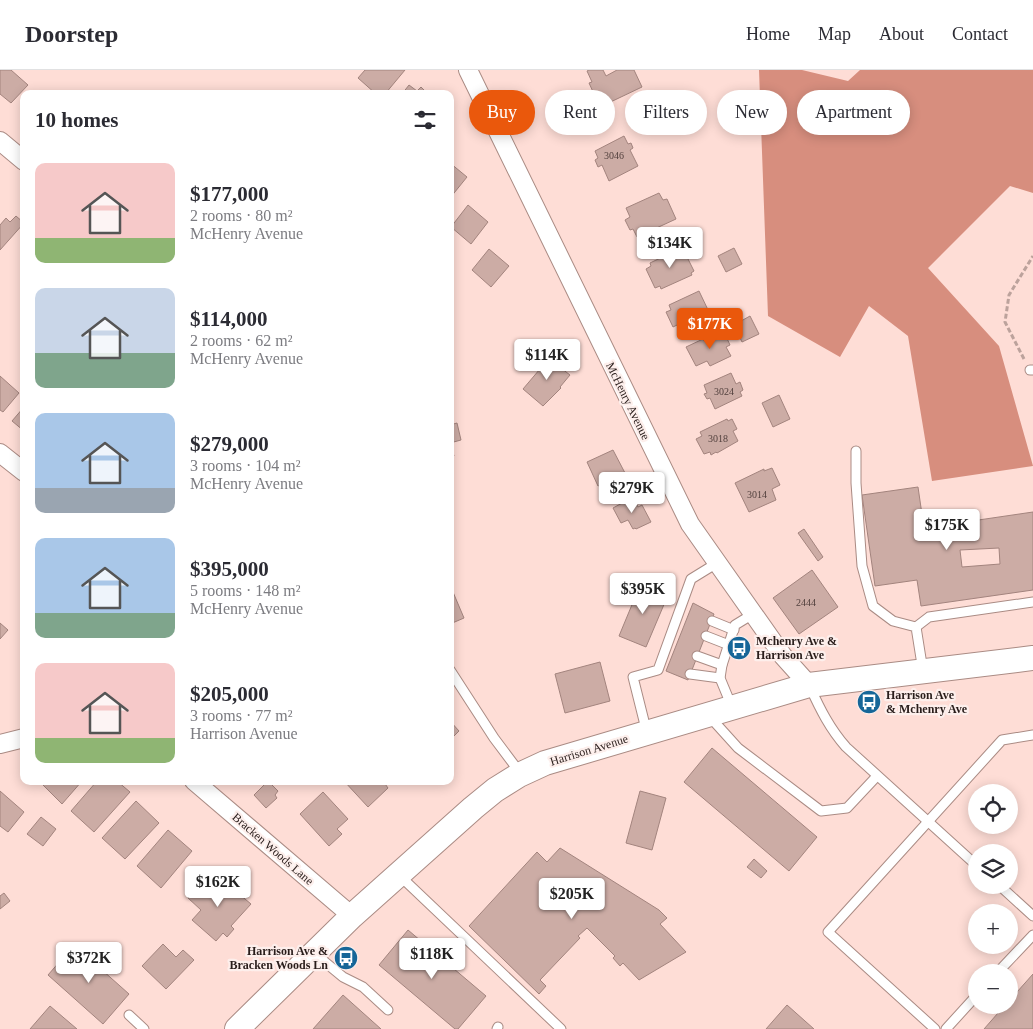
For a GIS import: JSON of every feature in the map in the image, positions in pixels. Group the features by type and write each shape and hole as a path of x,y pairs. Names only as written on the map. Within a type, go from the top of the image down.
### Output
{"main road":[{"name":"Harrison Avenue","path":"243,1027 314,953 398,874 495,790 521,774 545,763 809,685 1033,658"}],"street":[{"name":"McHenry Avenue","path":"468,70 690,524 782,656 809,685"},
{"path":"0,140 20,158"},
{"path":"0,453 20,469"},
{"path":"0,744 20,739"},
{"name":"Bracken Woods Lane","path":"200,785 352,916"}],"lane":[{"path":"856,451 856,483 862,566 873,606 894,620 916,627"},
{"path":"647,733 633,677 662,671 685,610 691,579 717,563"},
{"path":"916,627 929,617 985,607 1033,602"},
{"path":"732,708 720,678 722,665 735,625 752,614"},
{"path":"712,622 734,630"},
{"path":"916,627 923,671"},
{"path":"706,636 729,645"},
{"path":"697,656 722,665"},
{"path":"690,674 720,678"},
{"path":"454,676 494,738 521,774"},
{"path":"809,685 822,714 835,735 846,747 968,858"},
{"path":"708,714 738,748 821,811 847,808 878,776"},
{"path":"935,1029 828,932 1002,740 1033,735"},
{"path":"398,874 561,1029"},
{"path":"1009,894 1033,916"},
{"path":"1006,964 1033,935"},
{"path":"314,953 343,977 363,988 388,1010"},
{"path":"946,1029 968,1005"},
{"path":"129,1016 144,1029"}],"path":[{"path":"1032,370 1005,322 1009,296 1033,256"}],"shaded area":[{"path":"759,70 802,70 848,81 860,70 1033,70 1033,193 1010,186 928,268 999,346 1033,466 932,481 908,336 869,306 840,357 768,316 761,135 787,135 787,90 760,90"}],"building":[{"path":"0,70 11,70 28,85 23,90 20,90 20,93 11,103 0,94"},
{"path":"365,70 405,70 388,90 372,90 358,78"},
{"path":"603,70 606,76 617,70 634,70 642,87 636,90 625,90 625,95 615,100 615,90 592,90 589,83 592,82 587,71"},
{"path":"409,85 416,90 405,90"},
{"path":"624,136 628,144 631,143 633,148 630,150 638,166 609,181 602,165 598,167 595,160 598,158 595,151"},
{"path":"454,166 467,177 454,193"},
{"path":"659,193 663,200 667,199 676,219 637,237 633,229 630,230 625,220 630,217 626,208"},
{"path":"468,205 488,222 471,244 454,230 454,223"},
{"path":"16,216 20,220 20,228 0,250 0,225 6,218 10,222"},
{"path":"734,248 742,264 726,272 718,256"},
{"path":"489,249 509,266 491,287 472,270"},
{"path":"679,249 683,249 694,271 691,273 692,275 661,289 660,286 655,288 646,269 651,266 650,263"},
{"path":"699,291 709,312 702,315 704,319 679,330 677,325 673,327 666,312 671,310 669,305"},
{"path":"750,316 759,334 742,342 734,325"},
{"path":"719,331 720,334 724,332 730,345 726,347 731,356 710,366 707,361 696,366 686,347 703,339 704,341"},
{"path":"551,356 563,365 561,368 570,375 561,388 543,406 523,389"},
{"path":"731,373 736,384 740,382 743,390 740,392 742,396 715,409 710,398 707,399 704,394 707,393 704,385"},
{"path":"0,376 19,393 3,412 0,410"},
{"path":"779,395 790,419 773,427 762,403"},
{"path":"20,412 20,428 12,421"},
{"path":"727,419 728,421 732,419 737,429 733,431 738,441 717,453 711,455 710,452 704,454 696,439 702,436 700,432"},
{"path":"457,423 461,440 454,442 454,424"},
{"path":"613,450 625,473 598,486 587,462"},
{"path":"772,468 780,485 772,489 776,500 749,512 735,483 764,469 764,471"},
{"path":"918,487 924,528 1033,512 1033,590 921,606 917,580 875,586 862,495","holes":["999,548 1000,564 962,567 960,550"]},
{"path":"633,497 638,507 642,505 651,522 636,529 633,529 628,520 621,523 613,508"},
{"path":"804,529 823,557 818,561 798,533"},
{"path":"812,570 838,607 799,634 773,598"},
{"path":"641,583 668,595 646,647 619,636"},
{"path":"454,594 464,618 454,622"},
{"path":"693,603 714,614 688,680 666,671"},
{"path":"0,623 8,630 0,639"},
{"path":"600,662 610,701 565,713 555,674"},
{"path":"454,725 459,731 454,736"},
{"path":"712,748 817,837 789,871 684,782"},
{"path":"43,785 79,785 62,804"},
{"path":"94,785 122,785 130,792 94,832 71,811"},
{"path":"264,785 272,785 278,791 275,795 277,798 266,808 254,795"},
{"path":"348,785 386,785 388,788 368,807"},
{"path":"0,791 24,812 8,832 0,826"},
{"path":"640,791 666,798 652,850 626,843"},
{"path":"323,792 348,819 337,829 342,834 329,846 300,814"},
{"path":"136,801 159,823 125,859 102,838"},
{"path":"41,817 56,829 43,846 27,834"},
{"path":"168,830 192,851 161,888 137,866"},
{"path":"560,848 659,910 667,918 660,924 686,952 639,980 623,963 620,966 613,958 615,956 587,928 578,936 580,938 540,980 546,986 539,994 469,926 537,852 547,862"},
{"path":"754,859 767,871 761,878 747,867"},
{"path":"208,876 223,889 227,884 251,904 231,926 234,929 227,937 223,933 216,941 192,920 201,910 188,898"},
{"path":"4,893 10,901 0,909 0,896"},
{"path":"408,930 486,996 458,1029 455,1029 379,965"},
{"path":"163,944 176,957 183,950 194,960 166,989 142,966"},
{"path":"74,945 129,994 103,1024 48,975"},
{"path":"1033,974 1033,1029 984,1029 997,1014 1018,1014 1018,991"},
{"path":"343,995 381,1029 313,1029"},
{"path":"787,1005 814,1029 766,1029"},
{"path":"50,1006 77,1029 30,1029"}],"place":[{"name":"Mchenry Ave & Harrison Ave","path":"739,648"},
{"name":"Harrison Ave & Mchenry Ave","path":"869,702"},
{"name":"Harrison Ave & Bracken Woods Ln","path":"346,958"}]}
